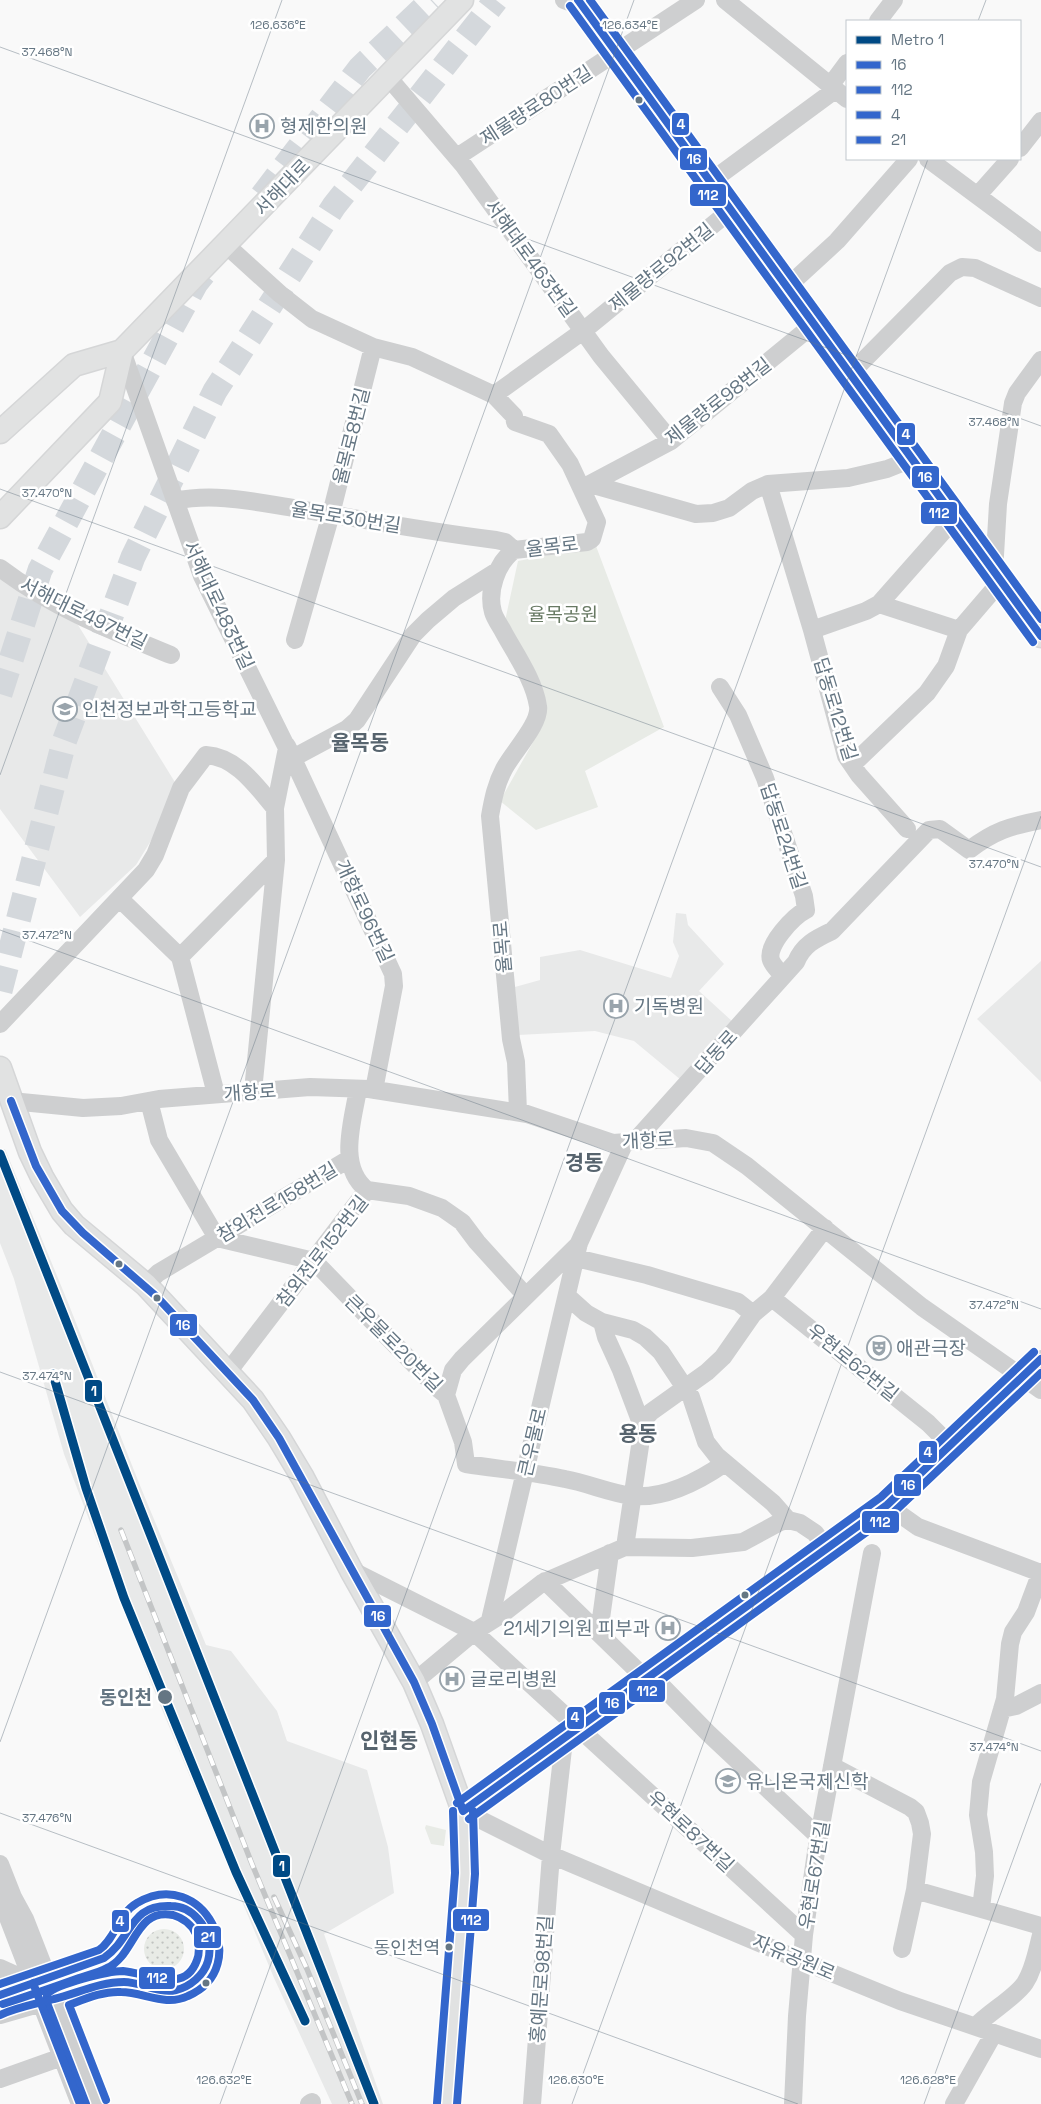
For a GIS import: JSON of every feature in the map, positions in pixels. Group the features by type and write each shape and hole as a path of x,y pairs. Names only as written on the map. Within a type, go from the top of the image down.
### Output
{"main road":[{"name":"서해대로","path":"0,432 74,365 122,351 462,0"},
{"path":"577,2 616,52 1041,636"},
{"path":"0,517 110,402 122,351"},
{"path":"0,1068 6,1101 42,1177 62,1211 74,1225 146,1285 253,1400 279,1438 414,1682 432,1724 463,1811 465,1873 447,2104"}],"street":[{"name":"제물량로80번길","path":"457,157 696,0"},
{"path":"726,0 837,92"},
{"path":"879,20 894,0"},
{"path":"710,182 837,92 846,66"},
{"name":"서해대로463번길","path":"388,77 457,157 601,356 671,441"},
{"path":"1021,147 1041,121"},
{"path":"787,287 837,241 908,160"},
{"path":"929,160 1041,243"},
{"path":"978,195 1009,160"},
{"name":"제물량로92번길","path":"494,395 583,331 731,210"},
{"name":"율목로","path":"226,245 298,310 312,319 373,347 412,357 494,395 514,416 515,422 549,434 588,489 596,522 592,539 588,542 514,550 506,556 497,571 492,590 493,612 530,681 538,707 537,718 504,768 494,792 490,816 511,1039 516,1062 518,1112"},
{"path":"850,374 950,273 962,267 975,268 1041,298"},
{"name":"제물량로98번길","path":"588,489 671,441 814,324"},
{"name":"율목로8번길","path":"295,640 332,514 373,347"},
{"name":"서해대로483번길","path":"122,351 202,576 289,750"},
{"path":"852,765 927,693 946,666 959,630 998,576 998,504 1014,404 1017,393 1041,360"},
{"path":"588,489 696,514 713,514 729,508 752,491 768,484 848,478 887,469 912,459"},
{"name":"답동로12번길","path":"768,484 812,630 846,756 859,776 907,828"},
{"name":"율목로30번길","path":"175,501 216,497 332,514 433,532 496,540 505,542 514,550"},
{"path":"812,630 873,607 955,518"},
{"name":"서해대로497번길","path":"0,568 20,582 69,610 171,655"},
{"path":"253,1092 276,860 275,808 289,750 347,729 357,720 413,635 454,598 497,571"},
{"path":"873,607 959,630"},
{"name":"답동로24번길","path":"720,687 738,715 765,778 804,896 806,910 792,920 771,949 771,961 783,976"},
{"name":"개항로96번길","path":"289,750 394,974 394,986 366,1089"},
{"path":"0,1024 146,870 155,855 180,788 206,755 220,756 236,766 275,808"},
{"name":"답동로","path":"630,1142 796,962 800,952 812,940 832,931 930,830 940,829 969,850 986,837 1010,826 1041,820"},
{"path":"180,957 276,860"},
{"path":"120,899 180,957 216,1094"},
{"name":"개항로","path":"6,1101 82,1108 121,1106 216,1094 310,1087 366,1089 518,1112 613,1143 686,1138 713,1143 747,1166 922,1307 1041,1390"},
{"name":"참외전로158번길","path":"146,1285 158,1273 349,1159 350,1146 366,1089"},
{"path":"149,1101 159,1140 217,1238 314,1261"},
{"name":"큰우물로","path":"490,1620 578,1251 630,1142"},
{"path":"349,1159 354,1176 367,1190"},
{"name":"참외전로152번길","path":"228,1372 367,1190 409,1196 442,1208 462,1222 477,1242 526,1296"},
{"path":"641,1423 651,1412 706,1372 723,1357 753,1314 772,1298 825,1228"},
{"path":"578,1251 738,1302 753,1314"},
{"name":"큰우물로","path":"446,1395 453,1370 526,1296 578,1251"},
{"name":"큰우물로20번길","path":"314,1261 436,1387 446,1395 463,1442 466,1464 525,1472"},
{"path":"567,1296 586,1313 602,1322 633,1330 645,1337 661,1352 691,1397 706,1442 725,1463 773,1503 788,1520"},
{"name":"우현로62번길","path":"772,1298 928,1423 951,1446"},
{"path":"599,1633 618,1550 633,1496 640,1446 641,1423 606,1337 602,1322"},
{"path":"463,1811 650,1678 887,1505 1041,1359"},
{"path":"525,1472 565,1478 633,1496 663,1493 676,1489 725,1463"},
{"path":"887,1505 918,1526 1041,1572 1026,1612 1013,1632 1010,1644 1005,1699 980,1790 978,1815 984,1852 985,1876 981,1908"},
{"path":"414,1682 474,1632 490,1620 501,1615 545,1582 618,1550 692,1548 742,1542 780,1522 788,1520 800,1523 815,1532 827,1550"},
{"name":"우현로67번길","path":"799,2104 797,2016 804,1935 819,1837 872,1554"},
{"path":"351,1570 474,1632"},
{"path":"545,1582 819,1837"},
{"name":"우현로87번길","path":"474,1632 804,1935"},
{"path":"1002,1709 1016,1706 1041,1693"},
{"path":"551,1855 564,1740"},
{"path":"832,1766 910,1807 916,1812 922,1834 915,1890 902,1949"},
{"name":"자유공원로","path":"463,1811 551,1855 802,1961 900,2000 1041,2049"},
{"name":"홍예문로98번길","path":"532,2104 551,1855"},
{"path":"0,1864 13,1897 26,1919 41,1981"},
{"path":"915,1890 1041,1926"},
{"path":"0,1898 41,1981 97,2104"},
{"path":"976,2026 986,2015 1025,1983 1041,1935"},
{"path":"0,1968 41,1981"},
{"path":"0,1995 41,1981"},
{"path":"0,2015 49,2001"},
{"path":"49,2001 62,2057 80,2104"},
{"path":"954,2104 994,2032"},
{"path":"0,2079 62,2057"}],"shaded area":[{"name":"인천정보과학고등학교","path":"0,577 78,625 181,792 136,865 80,917 0,809"},
{"name":"기독병원","path":"676,913 686,914 688,925 724,964 699,991 733,1022 681,1080 634,1041 595,1031 518,1035 515,987 540,980 540,957 580,950 671,978 679,956 673,942"},
{"path":"1041,961 1041,1082 977,1019"},
{"path":"5,1149 206,1645 231,1651 277,1711 287,1741 367,1770 388,1847 394,1893 324,1934 383,2104 332,2104 274,1978 158,1700 64,1454 14,1279 0,1243 0,1150"}],"green space":[{"name":"율목공원","path":"596,546 664,727 585,771 598,807 536,830 500,801 541,728 547,705 505,621 518,561"},
{"path":"426,1825 446,1830 444,1846 431,1844 425,1828"},
{"path":"164,1929 178,1935 184,1949 178,1963 164,1969 150,1963 144,1949 150,1935"}],"tunnel":[{"path":"262,196 360,68 432,0"},
{"path":"0,991 64,742 133,557 215,391 334,206 496,0"},
{"path":"0,694 40,570 196,283 205,272"}],"railway":[{"path":"121,1530 252,1864 352,2104"},
{"path":"274,1897 307,1969 362,2104"}],"metro line":[{"name":"1","path":"0,1154 282,1866 374,2104"},
{"name":"1","path":"53,1374 86,1488 124,1598 236,1872 305,2021"}],"transit line":[{"name":"16","path":"578,0 1041,636"},
{"name":"4","path":"590,0 1041,619"},
{"name":"112","path":"570,6 1033,642"},
{"name":"16","path":"11,1101 36,1166 62,1211 83,1233 157,1297 253,1400 279,1438 414,1682 432,1724 463,1811"},
{"name":"4","path":"457,1803 881,1497 1034,1352"},
{"name":"16","path":"463,1811 887,1505 1041,1359"},
{"name":"112","path":"469,1819 893,1513 1041,1373"},
{"name":"4","path":"437,2103 455,1873 453,1811"},
{"name":"112","path":"457,2104 475,1874 473,1811"},
{"name":"4","path":"0,1984 99,1950 105,1945 125,1913 137,1903 161,1895 182,1897 200,1908 212,1924 219,1944 218,1964 208,1982 188,1996 179,1999 163,2000 130,1993 114,1992 94,1996 69,2005 106,2100"},
{"name":"21","path":"0,1995 104,1958 121,1941 139,1916 147,1910 157,1907 175,1906 189,1911 201,1923 208,1938 210,1950 208,1961 203,1971 196,1980 176,1990 170,1991 115,1982 0,2015"},
{"name":"112","path":"3,2004 107,1968 124,1954 143,1925 151,1918 160,1914 177,1916 190,1925 198,1940 199,1954 191,1971 184,1977 164,1979 123,1971 71,1982 47,1994 47,2003 86,2104"},
{"name":"21","path":"33,1983 80,2104"}],"place":[{"name":"형제한의원","path":"262,126"},
{"name":"인천정보과학고등학교","path":"65,709"},
{"name":"기독병원","path":"616,1006"},
{"name":"애관극장","path":"879,1348"},
{"name":"21세기의원 피부과","path":"668,1628"},
{"name":"글로리병원","path":"452,1679"},
{"name":"동인천","path":"165,1697"},
{"name":"유니온국제신학","path":"728,1781"},
{"name":"동인천역","path":"449,1947"}],"district":[{"name":"율목동","path":"360,743"},
{"name":"경동","path":"584,1163"},
{"name":"용동","path":"638,1434"},
{"name":"인현동","path":"389,1741"}]}
